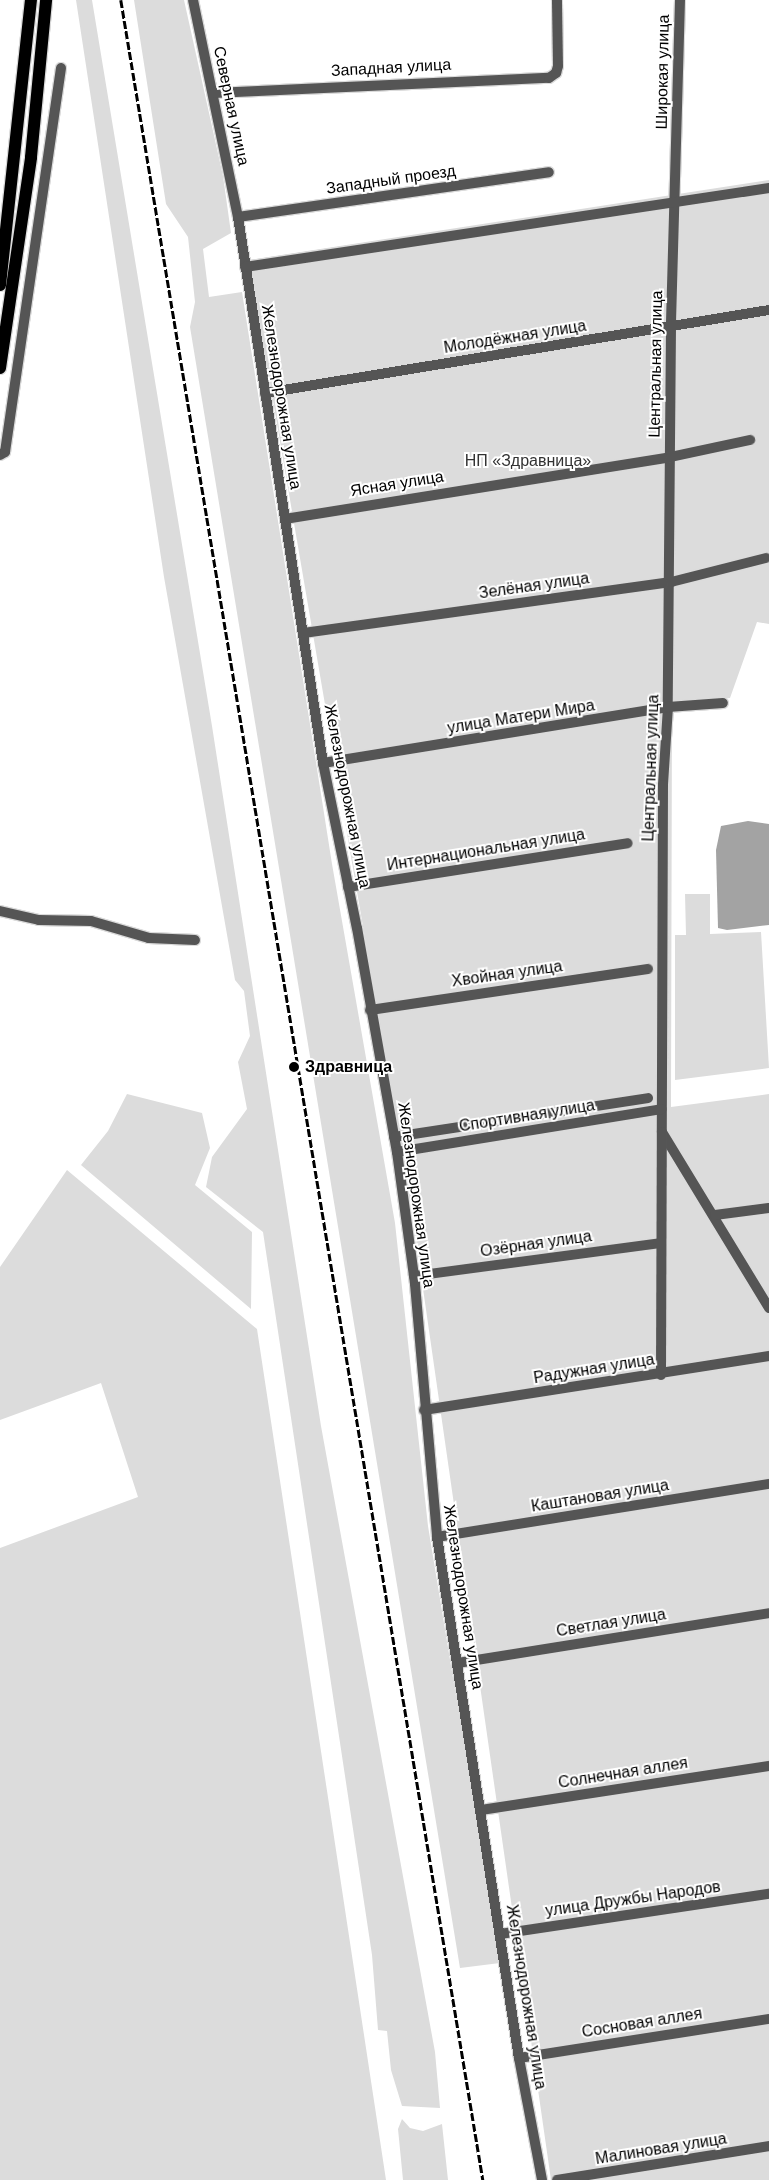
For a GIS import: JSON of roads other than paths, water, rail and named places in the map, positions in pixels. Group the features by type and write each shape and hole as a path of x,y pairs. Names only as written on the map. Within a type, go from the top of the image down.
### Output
{"main road":[{"path":"0,285 31,0"},
{"path":"0,368 31,158 46,0"}],"street":[{"name":"Северная улица","path":"193,0 214,93 238,218"},
{"name":"Западная улица","path":"214,93 549,78 556,73 558,61 557,0"},
{"name":"Широкая улица","path":"675,200 680,0"},
{"path":"0,455 5,452 61,68"},
{"name":"Западный проезд","path":"238,218 549,172"},
{"path":"245,267 675,200 769,188"},
{"name":"Центральная улица","path":"661,1375 663,785 668,707 671,582 671,327 675,200"},
{"name":"Железнодорожная улица","path":"238,218 324,763 397,1152 414,1276 436,1537 458,1663 519,2058 542,2180"},
{"name":"Молодёжная улица","path":"265,393 769,310"},
{"name":"Ясная улица","path":"285,519 670,457 750,440"},
{"name":"Зелёная улица","path":"303,633 671,582 766,558"},
{"name":"улица Матери Мира","path":"324,763 668,707 723,703"},
{"name":"Интернациональная улица","path":"348,887 628,843"},
{"path":"0,911 39,920 92,921 149,938 195,940"},
{"name":"Хвойная улица","path":"370,1010 648,969"},
{"path":"394,1136 648,1098"},
{"name":"Спортивная улица","path":"397,1152 662,1109"},
{"path":"662,1132 715,1215 769,1308"},
{"path":"715,1215 769,1208"},
{"name":"Озёрная улица","path":"414,1276 661,1243"},
{"name":"Радужная улица","path":"424,1410 661,1375 769,1356"},
{"name":"Каштановая улица","path":"436,1537 769,1484"},
{"name":"Светлая улица","path":"458,1663 769,1613"},
{"name":"Солнечная аллея","path":"481,1810 769,1766"},
{"name":"улица Дружбы Народов","path":"500,1934 769,1894"},
{"name":"Сосновая аллея","path":"519,2058 769,2019"},
{"name":"Малиновая улица","path":"557,2180 769,2146"}],"railway":[{"path":"121,0 483,2180"}],"place":[{"name":"Здравница","path":"294,1067"}],"park label":[{"name":"НП «Здравница»","path":"528,461"}]}
